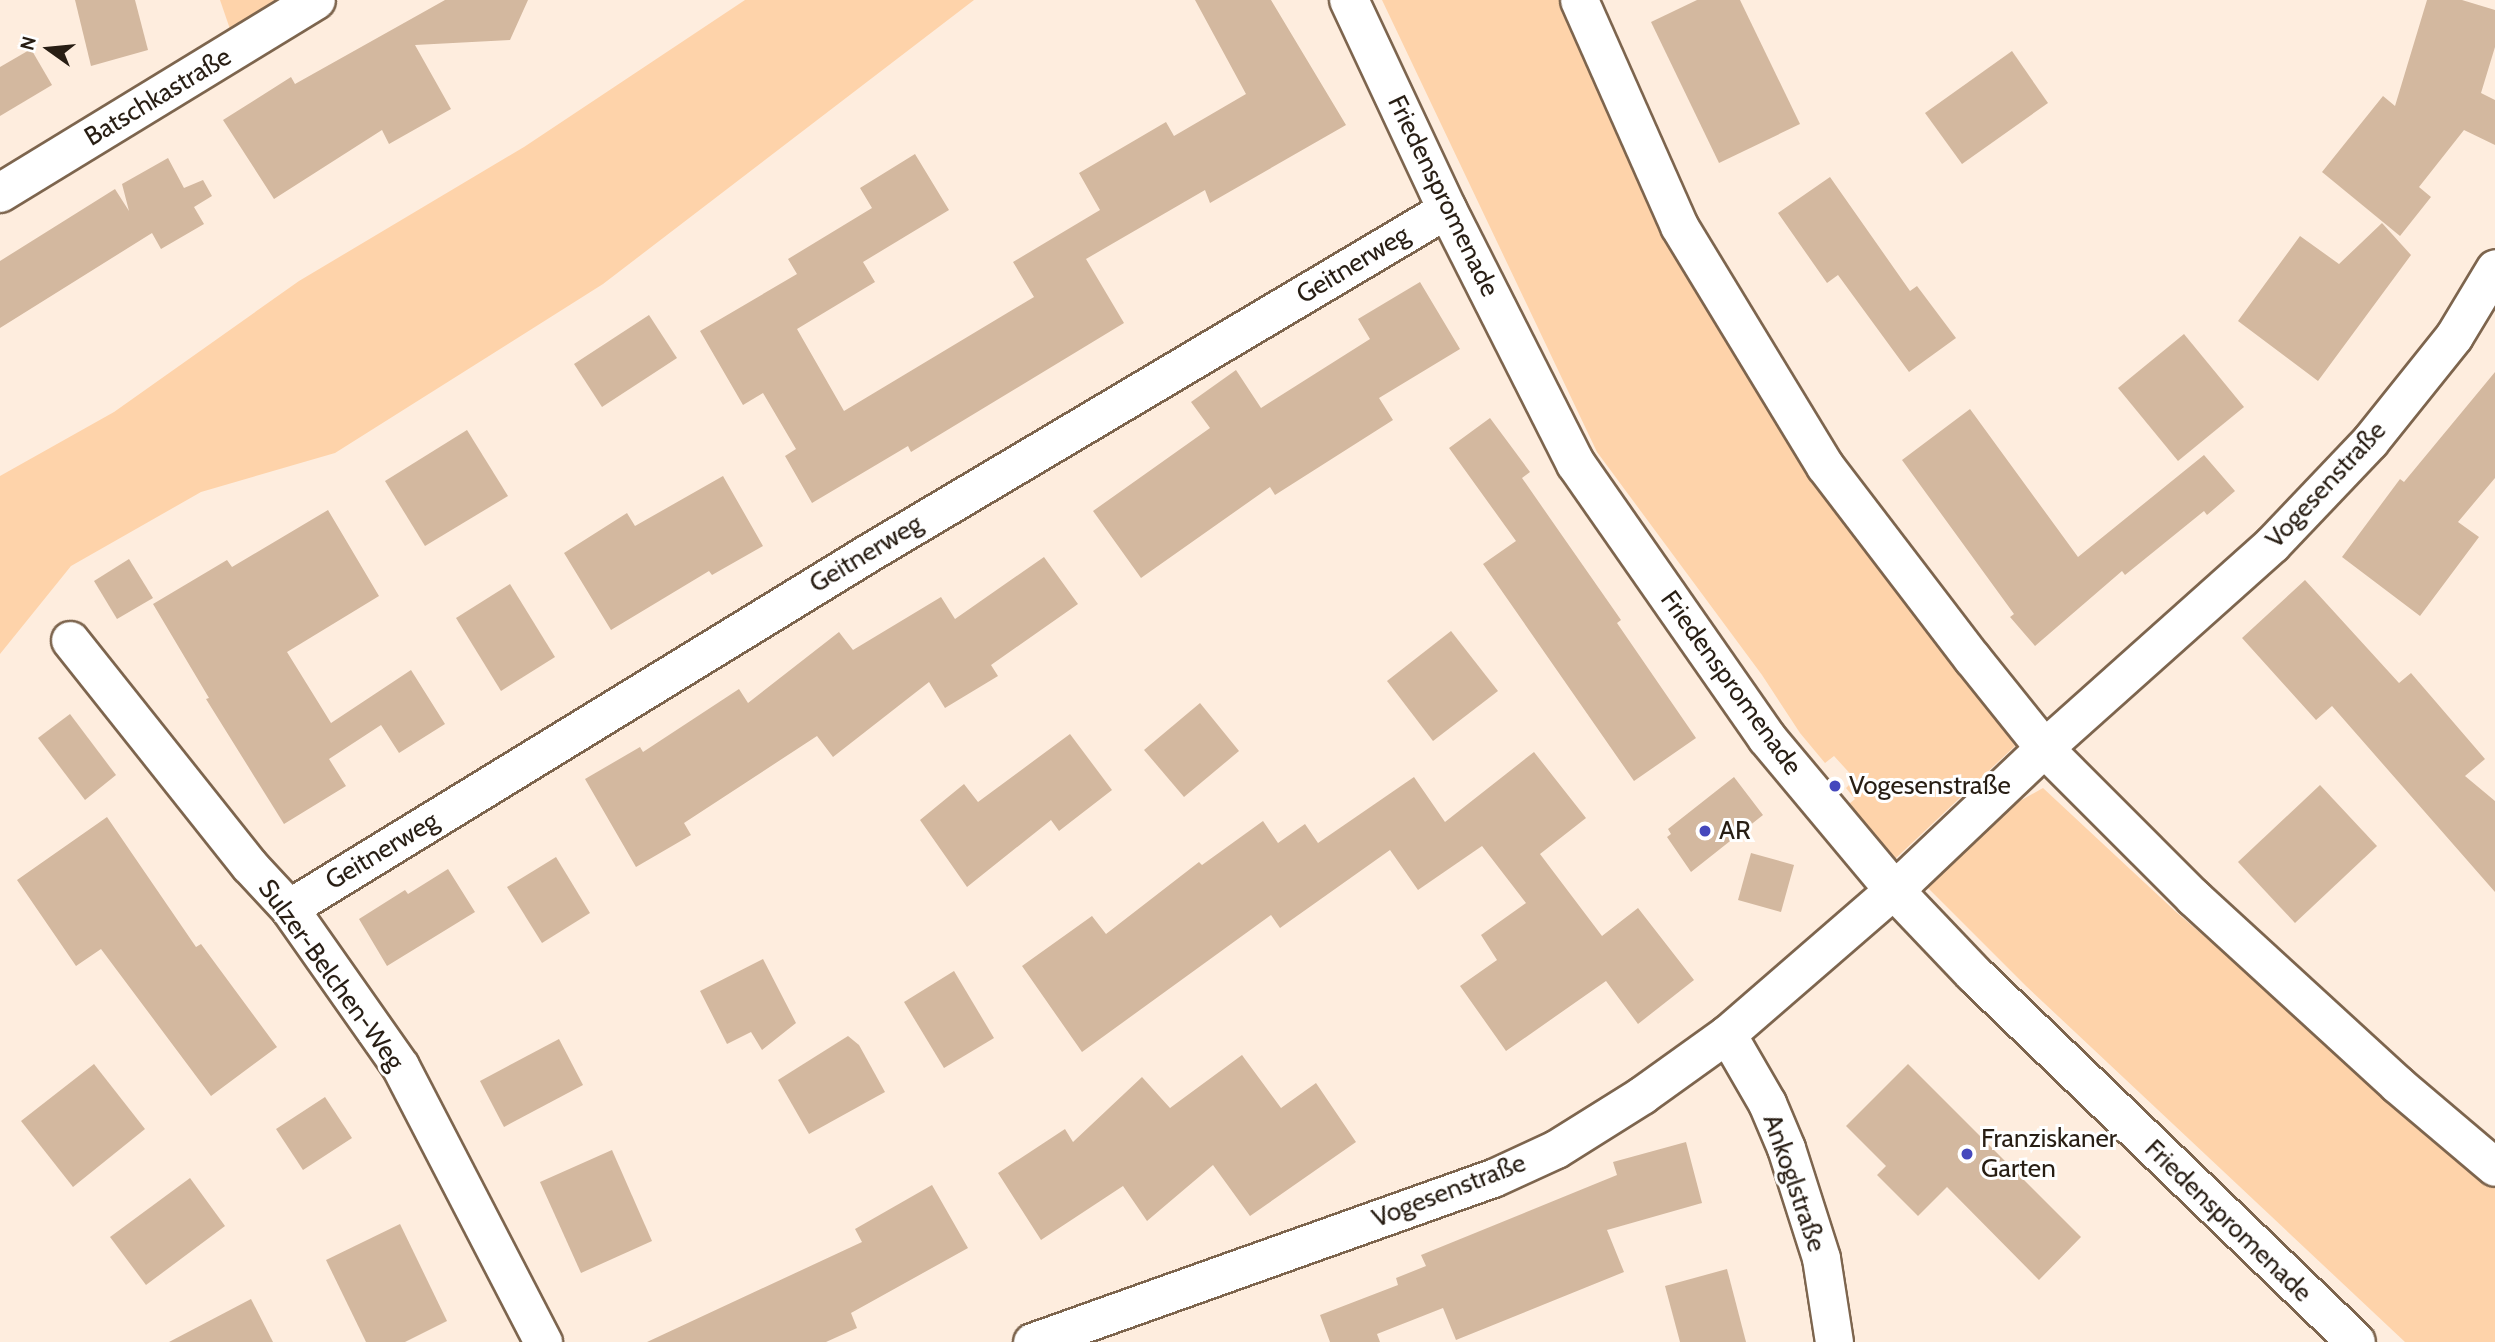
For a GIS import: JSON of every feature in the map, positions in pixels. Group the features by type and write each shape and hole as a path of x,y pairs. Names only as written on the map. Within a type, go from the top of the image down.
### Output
{"street":[{"name":"Batschkastraße","path":"0,193 316,0"},
{"name":"Friedenspromenade","path":"1349,0 1447,209 1576,464 1745,708 1894,890 1983,983 2356,1342"},
{"path":"1579,0 1679,226 1825,466 2044,748 2193,897 2397,1084 2495,1167"},
{"name":"Geitnerweg","path":"289,908 868,553 1447,209"},
{"name":"Vogesenstraße","path":"1032,1342 1493,1178 1556,1149 1642,1095 1727,1034 1894,890 2044,748 2273,544 2370,441 2454,336 2495,268"},
{"name":"Sulzer-Belchen-Weg","path":"70,640 249,865 289,908 400,1066 543,1342"},
{"name":"Ankoglstraße","path":"1727,1034 1767,1103 1786,1148 1821,1258 1834,1342"}],"shaded area":[{"path":"220,0 278,0 231,32"},
{"path":"745,0 974,0 603,284 335,453 201,492 71,566 0,654 0,476 114,412 299,281 524,147"},
{"path":"1382,0 1561,0 1815,474 2015,746 1895,859 1849,804 1855,799 1846,788 1855,779 1834,756 1825,763 1800,733 1762,675 1597,452"},
{"path":"2043,788 2175,911 2495,1188 2495,1342 2405,1342 2026,986 1921,881 2002,811"}],"building":[{"path":"75,0 135,0 148,50 91,66"},
{"path":"445,0 528,0 510,40 415,45 451,109 389,144 382,130 274,199 223,120 291,77 295,84"},
{"path":"1195,0 1271,0 1346,125 1210,203 1205,190 1086,259 1124,323 911,452 908,446 812,503 785,456 796,449 763,393 743,405 700,331 797,274 788,259 872,208 860,188 915,154 949,210 863,262 875,282 797,329 844,411 1034,297 1013,262 1100,210 1079,173 1166,122 1174,136 1246,94"},
{"path":"1697,0 1740,0 1800,124 1719,163 1651,22"},
{"path":"2427,0 2462,0 2495,10 2495,47 2481,93 2495,100 2495,145 2464,130 2419,187 2431,197 2400,236 2322,172 2383,96 2395,106"},
{"path":"31,49 52,85 0,116 0,67"},
{"path":"2012,51 2048,103 1962,164 1925,113"},
{"path":"168,158 184,188 203,180 212,196 194,207 204,224 161,249 152,233 0,328 0,261 115,189 129,211 122,184"},
{"path":"1830,177 1910,291 1917,286 1956,338 1909,372 1838,275 1827,283 1778,213"},
{"path":"2382,223 2411,255 2318,381 2238,321 2300,236 2339,264"},
{"path":"1420,282 1460,349 1379,398 1393,420 1275,495 1270,487 1141,578 1093,511 1210,428 1191,402 1236,370 1261,408 1370,339 1358,319"},
{"path":"649,315 677,358 602,407 574,364"},
{"path":"2184,334 2244,407 2178,461 2118,388"},
{"path":"2495,372 2495,478 2458,522 2479,537 2420,616 2342,557 2400,479 2404,482"},
{"path":"1970,409 2078,557 2204,455 2235,491 2207,515 2204,511 2125,575 2122,571 2035,646 2010,617 2014,614 1902,460"},
{"path":"1490,418 1530,472 1522,478 1621,620 1617,623 1696,738 1634,781 1483,564 1516,541 1449,448"},
{"path":"467,430 508,496 425,546 385,481"},
{"path":"723,476 763,546 712,575 709,571 611,630 564,553 627,513 635,526"},
{"path":"328,510 379,596 287,652 331,723 411,670 445,724 399,753 381,725 329,759 346,786 284,824 206,699 209,698 153,604 227,560 232,567"},
{"path":"1044,557 1078,604 991,665 998,676 945,708 929,682 833,757 817,736 684,823 691,835 636,867 585,779 640,747 643,752 739,689 748,703 839,632 853,650 941,597 955,619"},
{"path":"129,559 153,598 117,619 94,581"},
{"path":"2305,580 2399,683 2411,673 2485,759 2465,776 2495,801 2495,892 2332,706 2316,720 2242,638"},
{"path":"510,584 555,657 501,691 456,618"},
{"path":"1451,631 1498,691 1433,741 1387,681"},
{"path":"1200,703 1239,751 1184,797 1144,750"},
{"path":"70,714 116,775 85,800 38,738"},
{"path":"1070,734 1112,790 1059,831 1051,820 967,887 920,820 964,784 978,802"},
{"path":"1534,752 1586,818 1540,854 1602,936 1638,908 1694,980 1638,1024 1606,981 1506,1051 1460,986 1497,960 1481,935 1526,903 1482,846 1418,890 1390,850 1280,928 1271,915 1082,1052 1022,966 1092,916 1106,934 1199,862 1202,865 1263,821 1278,843 1305,824 1318,843 1414,777 1445,822"},
{"name":"AR","path":"1734,777 1763,815 1691,872 1667,837 1671,834 1668,829"},
{"path":"2320,785 2377,846 2295,923 2238,862"},
{"path":"107,817 196,947 201,944 277,1047 211,1096 101,949 76,966 17,880"},
{"path":"1751,853 1794,865 1781,912 1738,900"},
{"path":"556,857 590,913 542,943 507,887"},
{"path":"448,869 475,912 387,966 359,919 405,890 408,894"},
{"path":"763,959 796,1023 762,1050 751,1032 727,1044 700,991"},
{"path":"954,971 994,1038 944,1068 904,1002"},
{"path":"848,1036 859,1045 885,1092 809,1134 778,1080"},
{"path":"559,1039 583,1085 504,1127 480,1081"},
{"path":"1242,1055 1281,1108 1316,1083 1356,1142 1250,1216 1213,1165 1147,1221 1123,1186 1041,1240 998,1173 1065,1129 1073,1142 1142,1077 1170,1108"},
{"path":"94,1064 145,1129 73,1187 21,1121"},
{"path":"1908,1064 2081,1237 2039,1280 1947,1187 1918,1216 1877,1175 1886,1166 1846,1126"},
{"path":"325,1097 352,1138 303,1170 276,1129"},
{"path":"1686,1142 1702,1203 1607,1230 1624,1272 1456,1340 1443,1308 1377,1334 1380,1342 1330,1342 1320,1315 1398,1285 1396,1278 1426,1266 1421,1255 1617,1175 1613,1162"},
{"path":"612,1150 652,1241 581,1273 540,1182"},
{"path":"190,1178 225,1226 146,1285 110,1237"},
{"path":"932,1185 968,1248 851,1313 857,1328 826,1342 647,1342 862,1242 855,1229"},
{"path":"400,1224 447,1321 405,1342 366,1342 326,1260"},
{"path":"1727,1269 1746,1342 1680,1342 1665,1286"},
{"path":"251,1299 273,1342 169,1342"}],"place":[{"name":"Vogesenstraße","path":"1835,786"},
{"name":"AR","path":"1705,831"},
{"name":"Franziskaner Garten","path":"1967,1154"}]}
